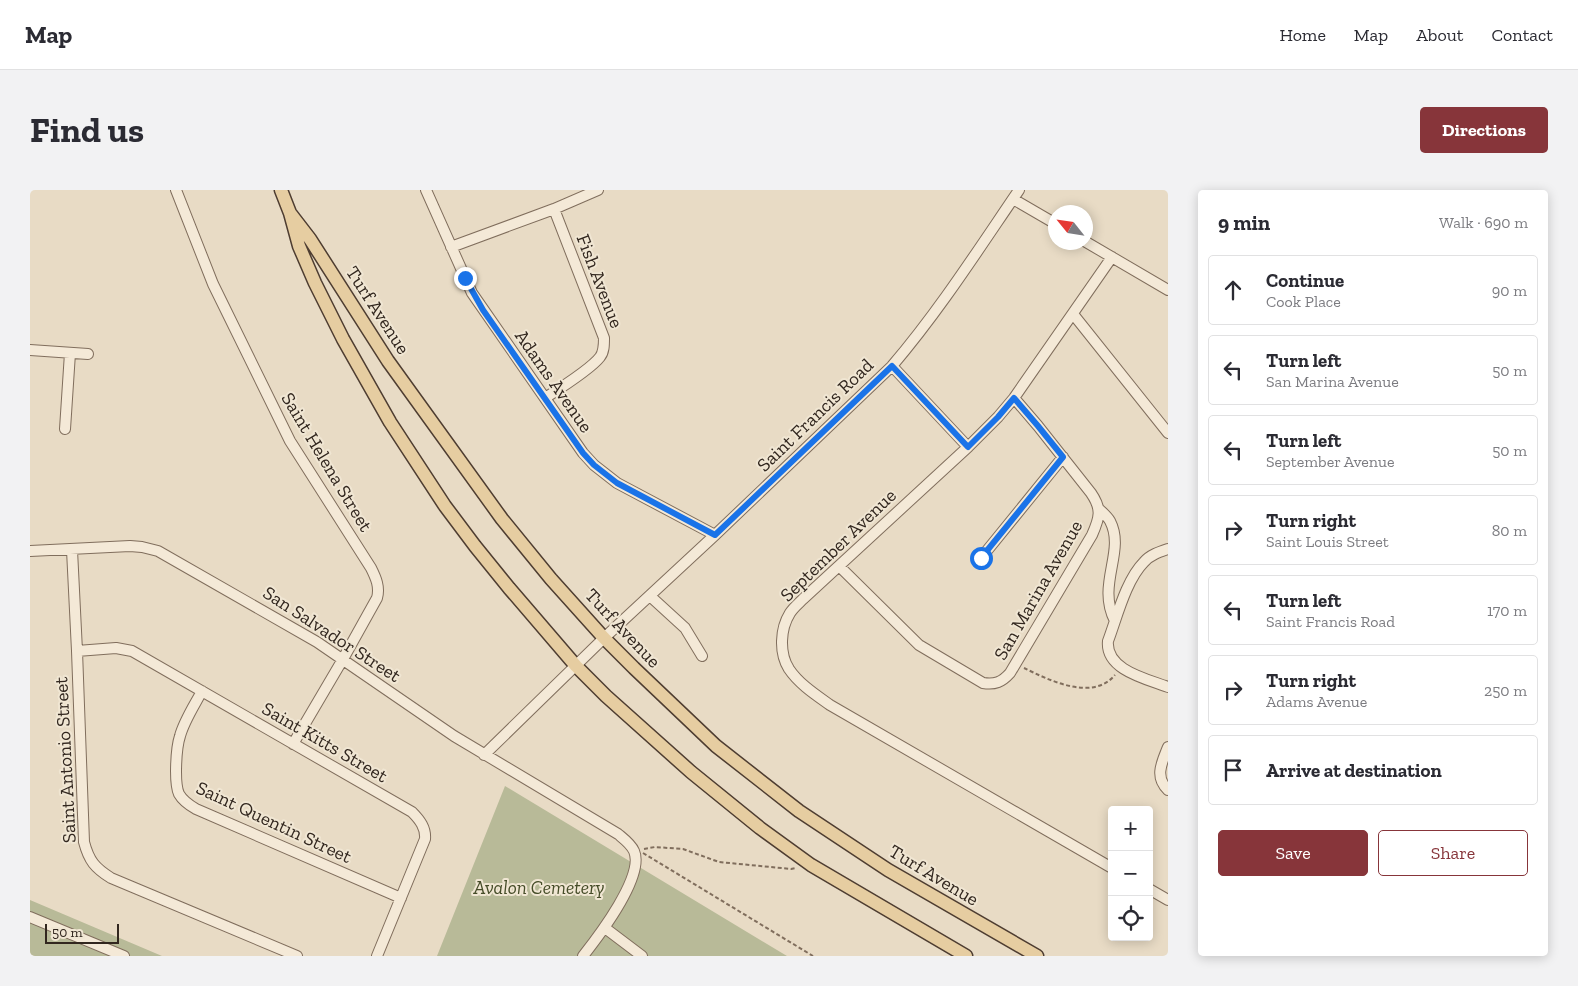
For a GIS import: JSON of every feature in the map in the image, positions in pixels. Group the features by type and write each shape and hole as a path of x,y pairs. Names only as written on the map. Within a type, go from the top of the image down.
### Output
{"main road":[{"name":"Turf Avenue","path":"281,190 290,213 299,246 315,283 343,339 396,431 445,506 475,546 576,666 606,696 691,772 760,828 811,865 966,956"},
{"name":"Turf Avenue","path":"290,213 310,238 388,361 502,519 551,579 604,638 669,703 716,746 799,811 888,870 1037,956"}],"street":[{"name":"Saint Helena Street","path":"176,190 213,284 290,441 375,577 379,590 343,659 293,744"},
{"name":"Adams Avenue","path":"426,190 472,292 583,453 604,474 617,483 715,535"},
{"path":"451,247 554,210 598,190"},
{"name":"Saint Francis Road","path":"576,666 892,366 908,348 1019,190"},
{"path":"1013,199 1048,219"},
{"name":"Fish Avenue","path":"546,398 595,362 603,352 604,345 604,338 554,210"},
{"path":"1093,246 1168,290"},
{"name":"September Avenue","path":"1108,866 830,705 789,668 782,648 782,630 790,614 803,599 998,417 1014,398 1112,257"},
{"path":"1073,314 1168,433"},
{"path":"30,350 88,354"},
{"path":"65,429 70,353"},
{"path":"892,366 968,447"},
{"name":"San Marina Avenue","path":"839,566 919,645 983,682 990,684 998,683 1004,679 1016,664 1092,534 1098,520 1099,509 1091,493 1014,398"},
{"path":"981,558 1063,457"},
{"path":"1099,509 1111,523 1115,549 1109,578 1108,598 1115,621"},
{"name":"San Salvador Street","path":"30,551 130,546 158,551 273,616 343,659 427,718 618,834 634,852 636,869 626,892 605,928"},
{"path":"1168,549 1153,555 1144,561 1139,568 1124,598 1108,647 1111,659 1121,667 1168,687"},
{"name":"Saint Antonio Street","path":"72,550 78,651 84,842 87,854 99,871 111,878 297,956"},
{"path":"650,596 685,628 702,656"},
{"name":"Saint Kitts Street","path":"78,651 116,648 132,651 403,806 421,821 426,834 425,839 377,956"},
{"path":"484,754 576,666"},
{"name":"Saint Quentin Street","path":"202,691 178,742 176,782 182,799 196,809 401,898"},
{"path":"1168,747 1162,763 1160,777 1168,790"},
{"path":"1153,891 1168,900"},
{"path":"30,918 108,953 124,956"},
{"path":"583,956 605,928 642,956"}],"path":[{"path":"1016,664 1053,682 1076,687 1098,685 1112,678 1121,667"},
{"path":"811,865 791,869 719,862 683,849 655,847 639,850 812,956"}],"green space":[{"name":"Avalon Cemetery","path":"505,786 787,956 437,956"},
{"path":"30,900 162,956 30,956"}],"route":[{"path":"465,278 483,310 583,453 594,465 617,483 715,535 892,366 968,447 1014,398 1063,457 981,558"}]}
